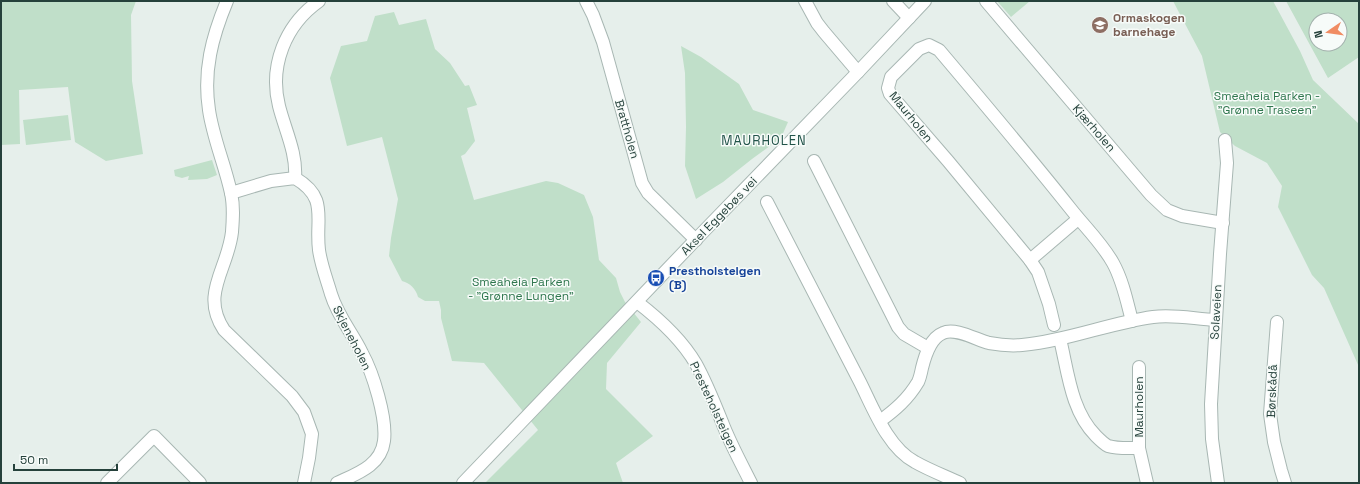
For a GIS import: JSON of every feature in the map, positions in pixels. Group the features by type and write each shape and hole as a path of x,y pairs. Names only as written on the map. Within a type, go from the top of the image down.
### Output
{"street":[{"path":"227,1 213,41 209,62 207,88 209,111 231,193 233,209 231,240 214,293 214,304 218,321 224,330 292,396 304,412 312,434 304,483"},
{"path":"231,193 271,181 284,178 295,178 295,162 279,106 276,89 276,75 279,54 289,34 304,13 319,1"},
{"name":"Brattholen","path":"586,1 603,42 642,183 648,193 696,240"},
{"path":"805,1 817,23 858,72"},
{"path":"892,1 909,18"},
{"name":"Aksel Eggebøs vei","path":"462,483 925,1"},
{"name":"Kjærholen","path":"986,1 1151,195 1167,210 1182,216 1222,223"},
{"name":"Maurholen","path":"1054,325 1049,304 1038,272 1030,260 890,94 888,88 891,77 919,49 929,45 939,50 1028,156 1078,220 1100,243 1113,263 1122,286 1132,321"},
{"name":"Solaveien","path":"1218,483 1212,439 1212,411 1216,320 1227,164 1225,140"},
{"path":"814,161 898,328 904,334 928,348"},
{"name":"Skjeneholen","path":"295,178 309,187 317,201 319,208 320,251 332,299 341,319 362,353 380,402 384,428 384,441 382,449 375,462 366,469 337,483"},
{"path":"767,202 880,421 893,442 901,452 914,462 960,483"},
{"path":"1030,260 1078,220"},
{"name":"Presteholsteigen","path":"637,302 674,336 695,362 707,385 722,424 751,483"},
{"path":"880,421 905,400 919,381 928,348 937,336 944,332 952,331 988,343 1010,346 1060,339 1132,321 1160,316 1216,320"},
{"name":"Børskådå","path":"1277,322 1270,414 1274,442 1285,483"},
{"name":"Maurholen","path":"1060,339 1071,387 1078,411 1083,421 1090,430 1107,445 1118,448 1139,448"},
{"name":"Maurholen","path":"1139,367 1139,448 1147,483"},
{"path":"107,483 154,436 200,483"}],"green space":[{"path":"1,1 136,1 131,15 132,81 143,154 106,161 75,142 68,87 19,90 20,144 1,145"},
{"path":"997,1 1030,1 1011,17"},
{"name":"Smeaheia Parken - \"Grønne Traseen\"","path":"1173,1 1273,1 1300,51 1313,80 1359,124 1359,367 1324,288 1312,275 1278,207 1282,186 1267,163 1235,146 1220,132 1202,56"},
{"path":"1286,1 1359,1 1359,57 1328,78 1314,52 1348,52 1348,12 1308,12 1308,41"},
{"name":"Smeaheia Parken - \"Grønne Lungen\"","path":"394,12 399,25 426,19 435,49 450,63 465,86 469,85 477,105 467,108 475,141 465,154 461,156 474,200 546,181 558,183 584,195 593,217 599,260 616,278 625,302 641,322 607,363 606,389 653,436 616,463 623,483 485,483 538,430 484,363 452,361 441,318 439,301 425,301 418,297 416,291 410,285 402,281 389,256 398,199 382,137 347,146 330,78 341,46 367,41 375,16"},
{"path":"681,46 701,57 739,84 753,110 788,122 781,138 723,182 696,199 685,166 685,73"},
{"path":"68,115 71,140 26,145 23,120"},
{"path":"212,160 217,175 207,179 188,180 189,176 182,178 175,176 174,170"}],"place":[{"name":"Ormaskogen barnehage","path":"1100,25"},
{"name":"Prestholsteigen (B)","path":"656,278"}],"district":[{"name":"MAURHOLEN","path":"764,140"}]}
